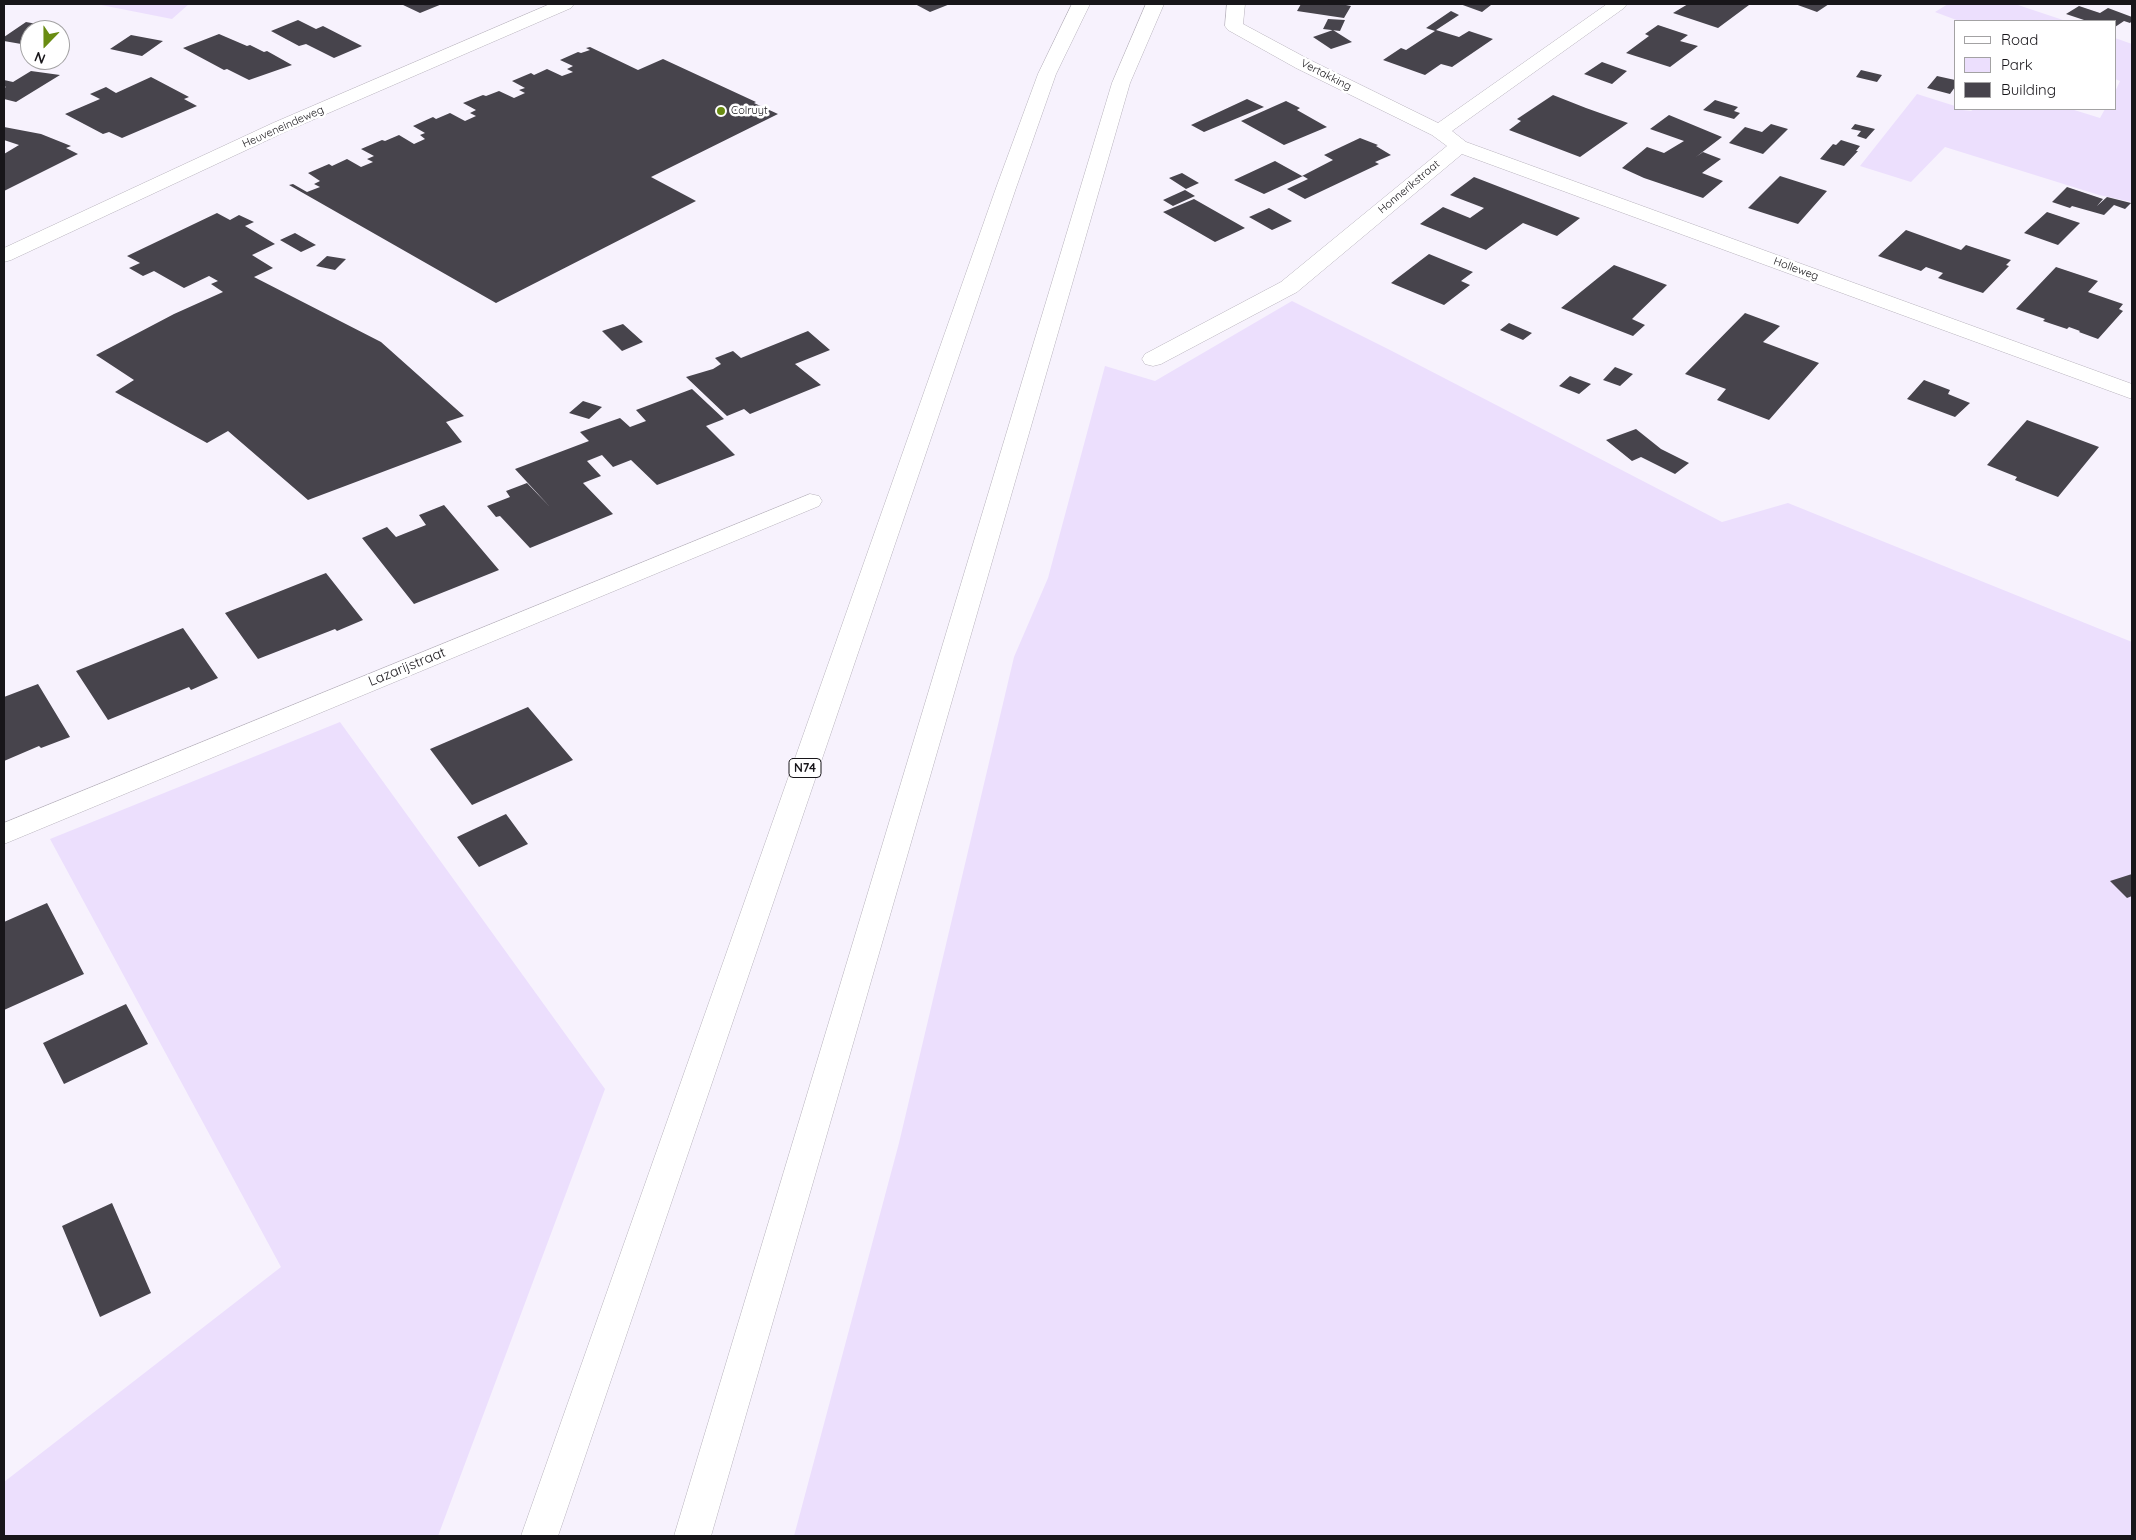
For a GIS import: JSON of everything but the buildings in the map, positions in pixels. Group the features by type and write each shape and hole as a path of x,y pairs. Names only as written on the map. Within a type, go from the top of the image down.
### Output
{"main road":[{"name":"Heuveneindeweg","path":"4,256 280,127 565,4"},
{"name":"N74","path":"540,1536 1006,188 1047,74 1081,4"},
{"path":"692,1536 1119,92 1155,4"},
{"name":"Vertakking","path":"1236,4 1234,26 1303,64 1439,131"},
{"path":"1459,146 1439,131 1618,4"},
{"name":"Honnerikstraat","path":"1152,359 1289,287 1459,146"},
{"name":"Holleweg","path":"1459,146 2132,392"},
{"name":"Lazarijstraat","path":"4,834 810,501"}],"green space":[{"path":"96,4 189,4 172,19"},
{"path":"1948,4 2015,4 2063,20 1956,20 1935,12"},
{"path":"2116,38 2132,44 2132,202 2099,195 1945,147 1911,182 1860,166 1917,94 1954,106 1954,110 2074,110 2100,118 2104,110 2116,110 2116,90 2120,81 2116,79"},
{"path":"1292,301 1722,522 1788,503 2132,642 2132,1536 794,1536 899,1143 1014,657 1048,578 1105,366 1155,381"},
{"path":"340,722 605,1089 438,1536 4,1536 4,1482 281,1267 50,839"}],"place":[{"name":"Colruyt","path":"721,111"}]}
